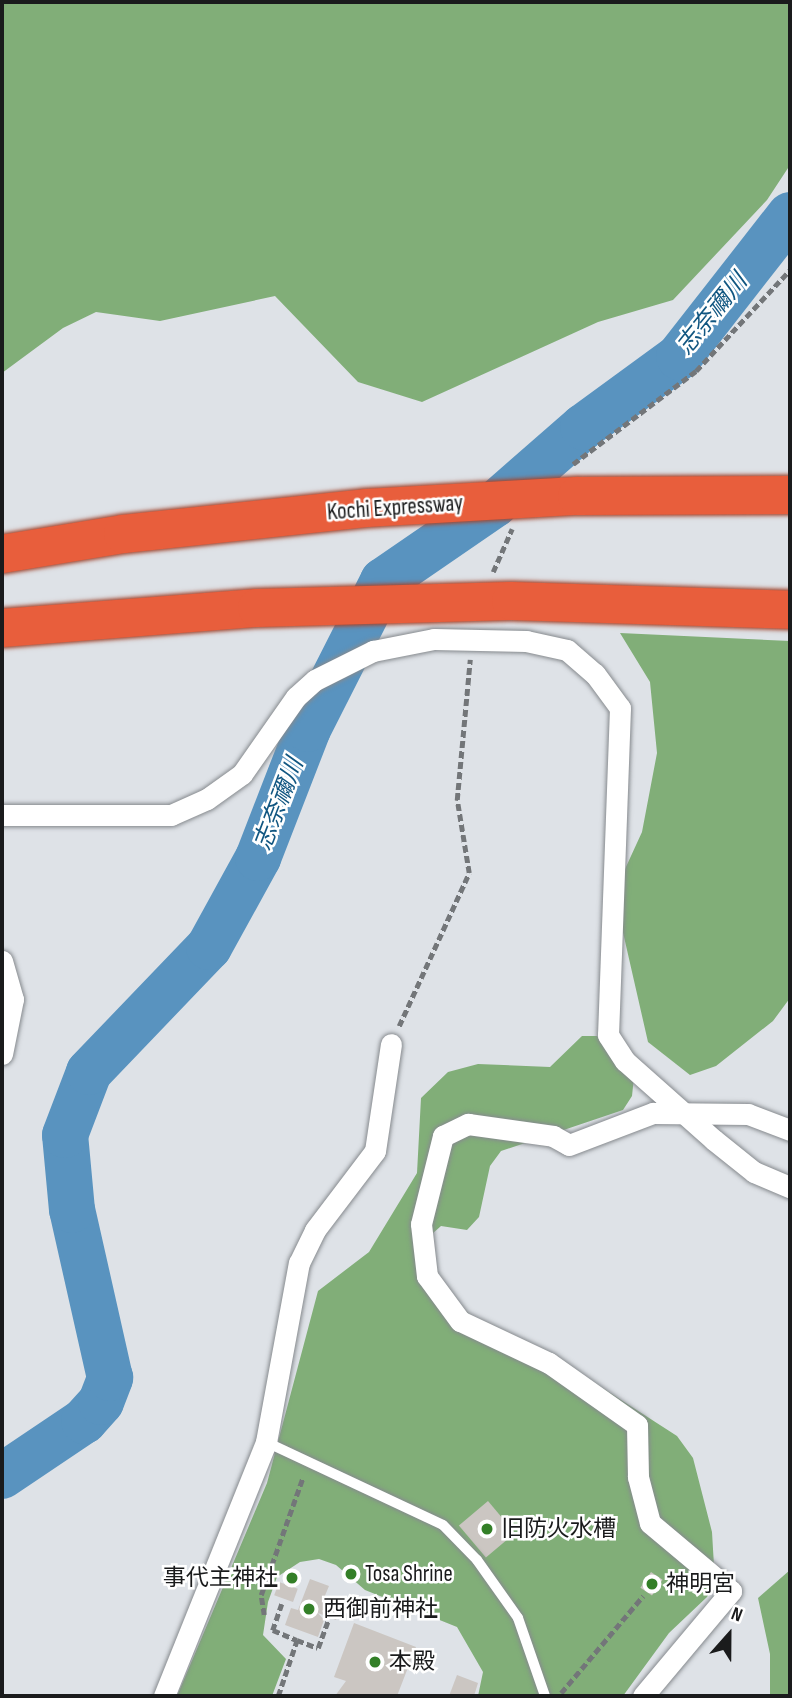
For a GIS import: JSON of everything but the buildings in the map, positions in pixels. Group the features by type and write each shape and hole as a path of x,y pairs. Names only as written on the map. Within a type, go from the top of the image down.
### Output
{"highway":[{"name":"Kochi Expressway","path":"2,554 123,534 366,508 577,496 790,495"},
{"path":"2,628 257,608 511,601 790,610"}],"street":[{"path":"2,815 171,815 242,774 296,697 315,680 373,651 434,639 526,641 568,650 620,708 608,1035 625,1061 686,1116 754,1172 790,1187"},
{"path":"2,961 13,991 2,1054"},
{"path":"164,1696 266,1442 299,1263 315,1230 375,1151 391,1044"},
{"path":"643,1696 731,1591 650,1523 638,1477 637,1425 549,1363 460,1321 427,1276 421,1224 443,1136 468,1124 553,1136 569,1145 653,1114 748,1114 790,1130"}],"lane":[{"path":"266,1442 443,1525 477,1560 517,1618 545,1696"}],"path":[{"path":"564,471 696,371 790,270"},
{"path":"492,575 513,526"},
{"path":"391,1044 469,873 457,800 473,641"},
{"path":"264,1615 261,1595 309,1460"},
{"path":"558,1696 643,1596"},
{"path":"282,1604 273,1630 318,1648 328,1621"},
{"path":"278,1696 297,1640"}],"green space":[{"path":"2,2 790,2 790,165 767,200 673,300 598,322 422,402 358,382 275,296 160,321 96,312 63,328 2,373"},
{"path":"620,633 790,641 790,998 773,1021 716,1066 690,1075 648,1042 614,893 642,832 657,753 650,682"},
{"path":"582,1036 597,1036 634,1077 632,1096 623,1110 501,1151 490,1166 479,1217 467,1230 441,1226 432,1234 429,1253 450,1300 473,1317 556,1358 677,1436 693,1458 712,1532 715,1583 707,1597 669,1633 623,1696 478,1696 483,1672 457,1627 365,1590 336,1565 319,1559 300,1562 277,1577 268,1602 263,1635 286,1659 272,1696 177,1696 267,1483 318,1291 369,1252 417,1173 421,1098 448,1072 478,1064 550,1067"},
{"path":"790,1570 790,1696 770,1696 770,1654 758,1598"}],"waterway":[{"name":"志奈禰川","path":"2,1476 84,1421 101,1402 110,1378 72,1210 65,1135 89,1072 209,947 258,858 308,729 383,581 495,504 583,427 679,357 790,215"}],"place":[{"name":"旧防火水槽","path":"487,1529"},
{"name":"Tosa Shrine","path":"351,1574"},
{"name":"事代主神社","path":"292,1578"},
{"name":"神明宮","path":"652,1584"},
{"name":"西御前神社","path":"309,1609"},
{"name":"本殿","path":"375,1662"}]}
